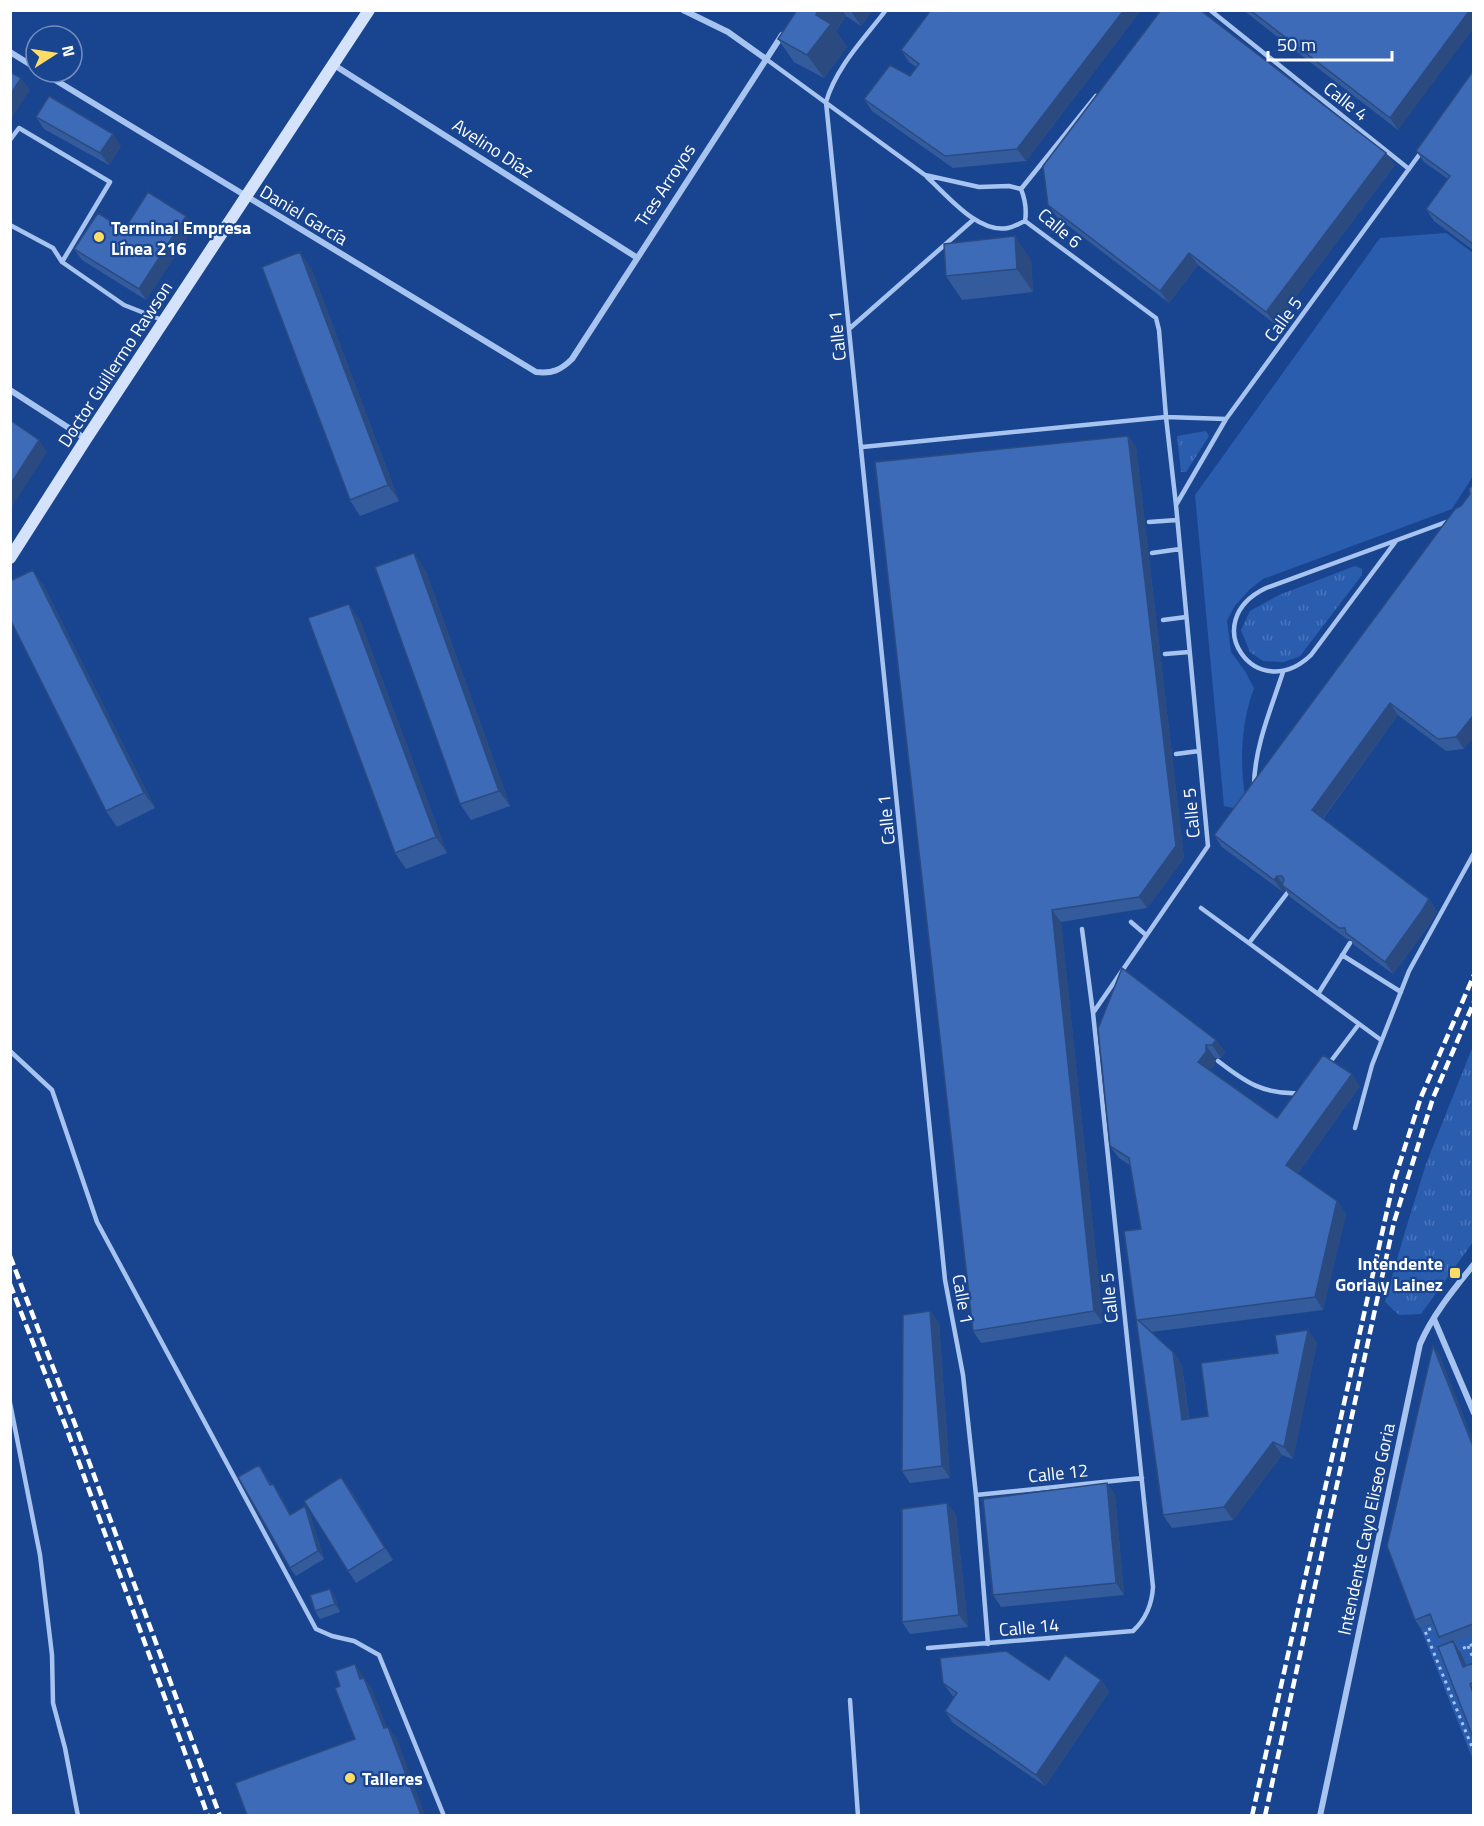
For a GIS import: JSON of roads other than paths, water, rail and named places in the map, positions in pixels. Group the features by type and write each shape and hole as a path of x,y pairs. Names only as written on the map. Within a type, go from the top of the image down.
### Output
{"street":[{"name":"Doctor Guillermo Rawson","path":"10,558 369,10"},
{"path":"683,10 728,32 766,59"},
{"name":"Tres Arroyos","path":"554,372 563,368 572,359 785,30"},
{"path":"10,52 24,61"},
{"name":"Avelino Díaz","path":"334,65 636,257"},
{"name":"Daniel García","path":"62,84 536,372 554,372"},
{"path":"10,390 87,439"},
{"name":"Intendente Cayo Eliseo Goria","path":"1320,1815 1420,1344 1447,1298 1473,1264"},
{"path":"1434,1319 1473,1413"}],"lane":[{"name":"Calle 1","path":"886,10 838,73 831,85 826,102 945,1280 963,1375 976,1495 988,1644"},
{"name":"Calle 4","path":"1210,10 1409,169"},
{"path":"766,59 925,175 973,220 1006,229 1025,221"},
{"path":"925,175 979,187 1009,186 1021,189 1100,91"},
{"path":"10,140 19,128 110,182 62,262"},
{"name":"Calle 5","path":"1133,1631 1140,1624 1152,1602 1153,1587 1093,1013 1208,846 1176,505 1226,419 1428,141"},
{"name":"Calle 6","path":"1021,189 1025,199 1025,221 1155,318 1159,330 1176,505"},
{"path":"849,329 973,220"},
{"path":"10,225 52,248 62,262 124,305 164,321"},
{"path":"862,447 1166,417 1226,419"},
{"path":"1396,541 1302,664 1282,672 1266,671 1250,664 1239,654 1234,640 1236,615 1255,593 1456,518"},
{"path":"1149,522 1177,520"},
{"path":"1152,553 1180,549"},
{"path":"1163,620 1186,617"},
{"path":"1166,654 1190,652"},
{"path":"1254,790 1254,773 1261,742 1282,672"},
{"path":"1176,753 1199,751"},
{"path":"1355,1128 1372,1065 1409,971 1473,853"},
{"path":"1249,943 1288,892"},
{"path":"1201,908 1381,1040"},
{"path":"1131,922 1146,935"},
{"path":"1082,929 1093,1013"},
{"path":"1318,994 1350,943"},
{"path":"1342,955 1401,992"},
{"path":"1325,1069 1359,1024"},
{"path":"10,1051 52,1090 97,1222 316,1629 332,1636 354,1641 379,1655 444,1815"},
{"path":"1218,1060 1236,1075 1263,1090 1292,1094 1303,1093 1308,1089"},
{"path":"10,1402 40,1555 52,1655 53,1703 65,1748 78,1815"},
{"name":"Calle 12","path":"976,1495 1142,1478"},
{"name":"Calle 14","path":"928,1648 1133,1631"},
{"path":"850,1700 858,1815"}],"railway":[{"path":"1252,1816 1393,1184 1421,1097 1474,975"},
{"path":"1265,1816 1394,1222 1433,1098 1474,1002"},
{"path":"10,1256 78,1432 220,1816"},
{"path":"10,1284 66,1427 208,1816"}],"place":[{"name":"Terminal Empresa Línea 216","path":"99,237"},
{"name":"Intendente Goria y Lainez","path":"1455,1273"},
{"name":"Talleres","path":"350,1778"}]}
